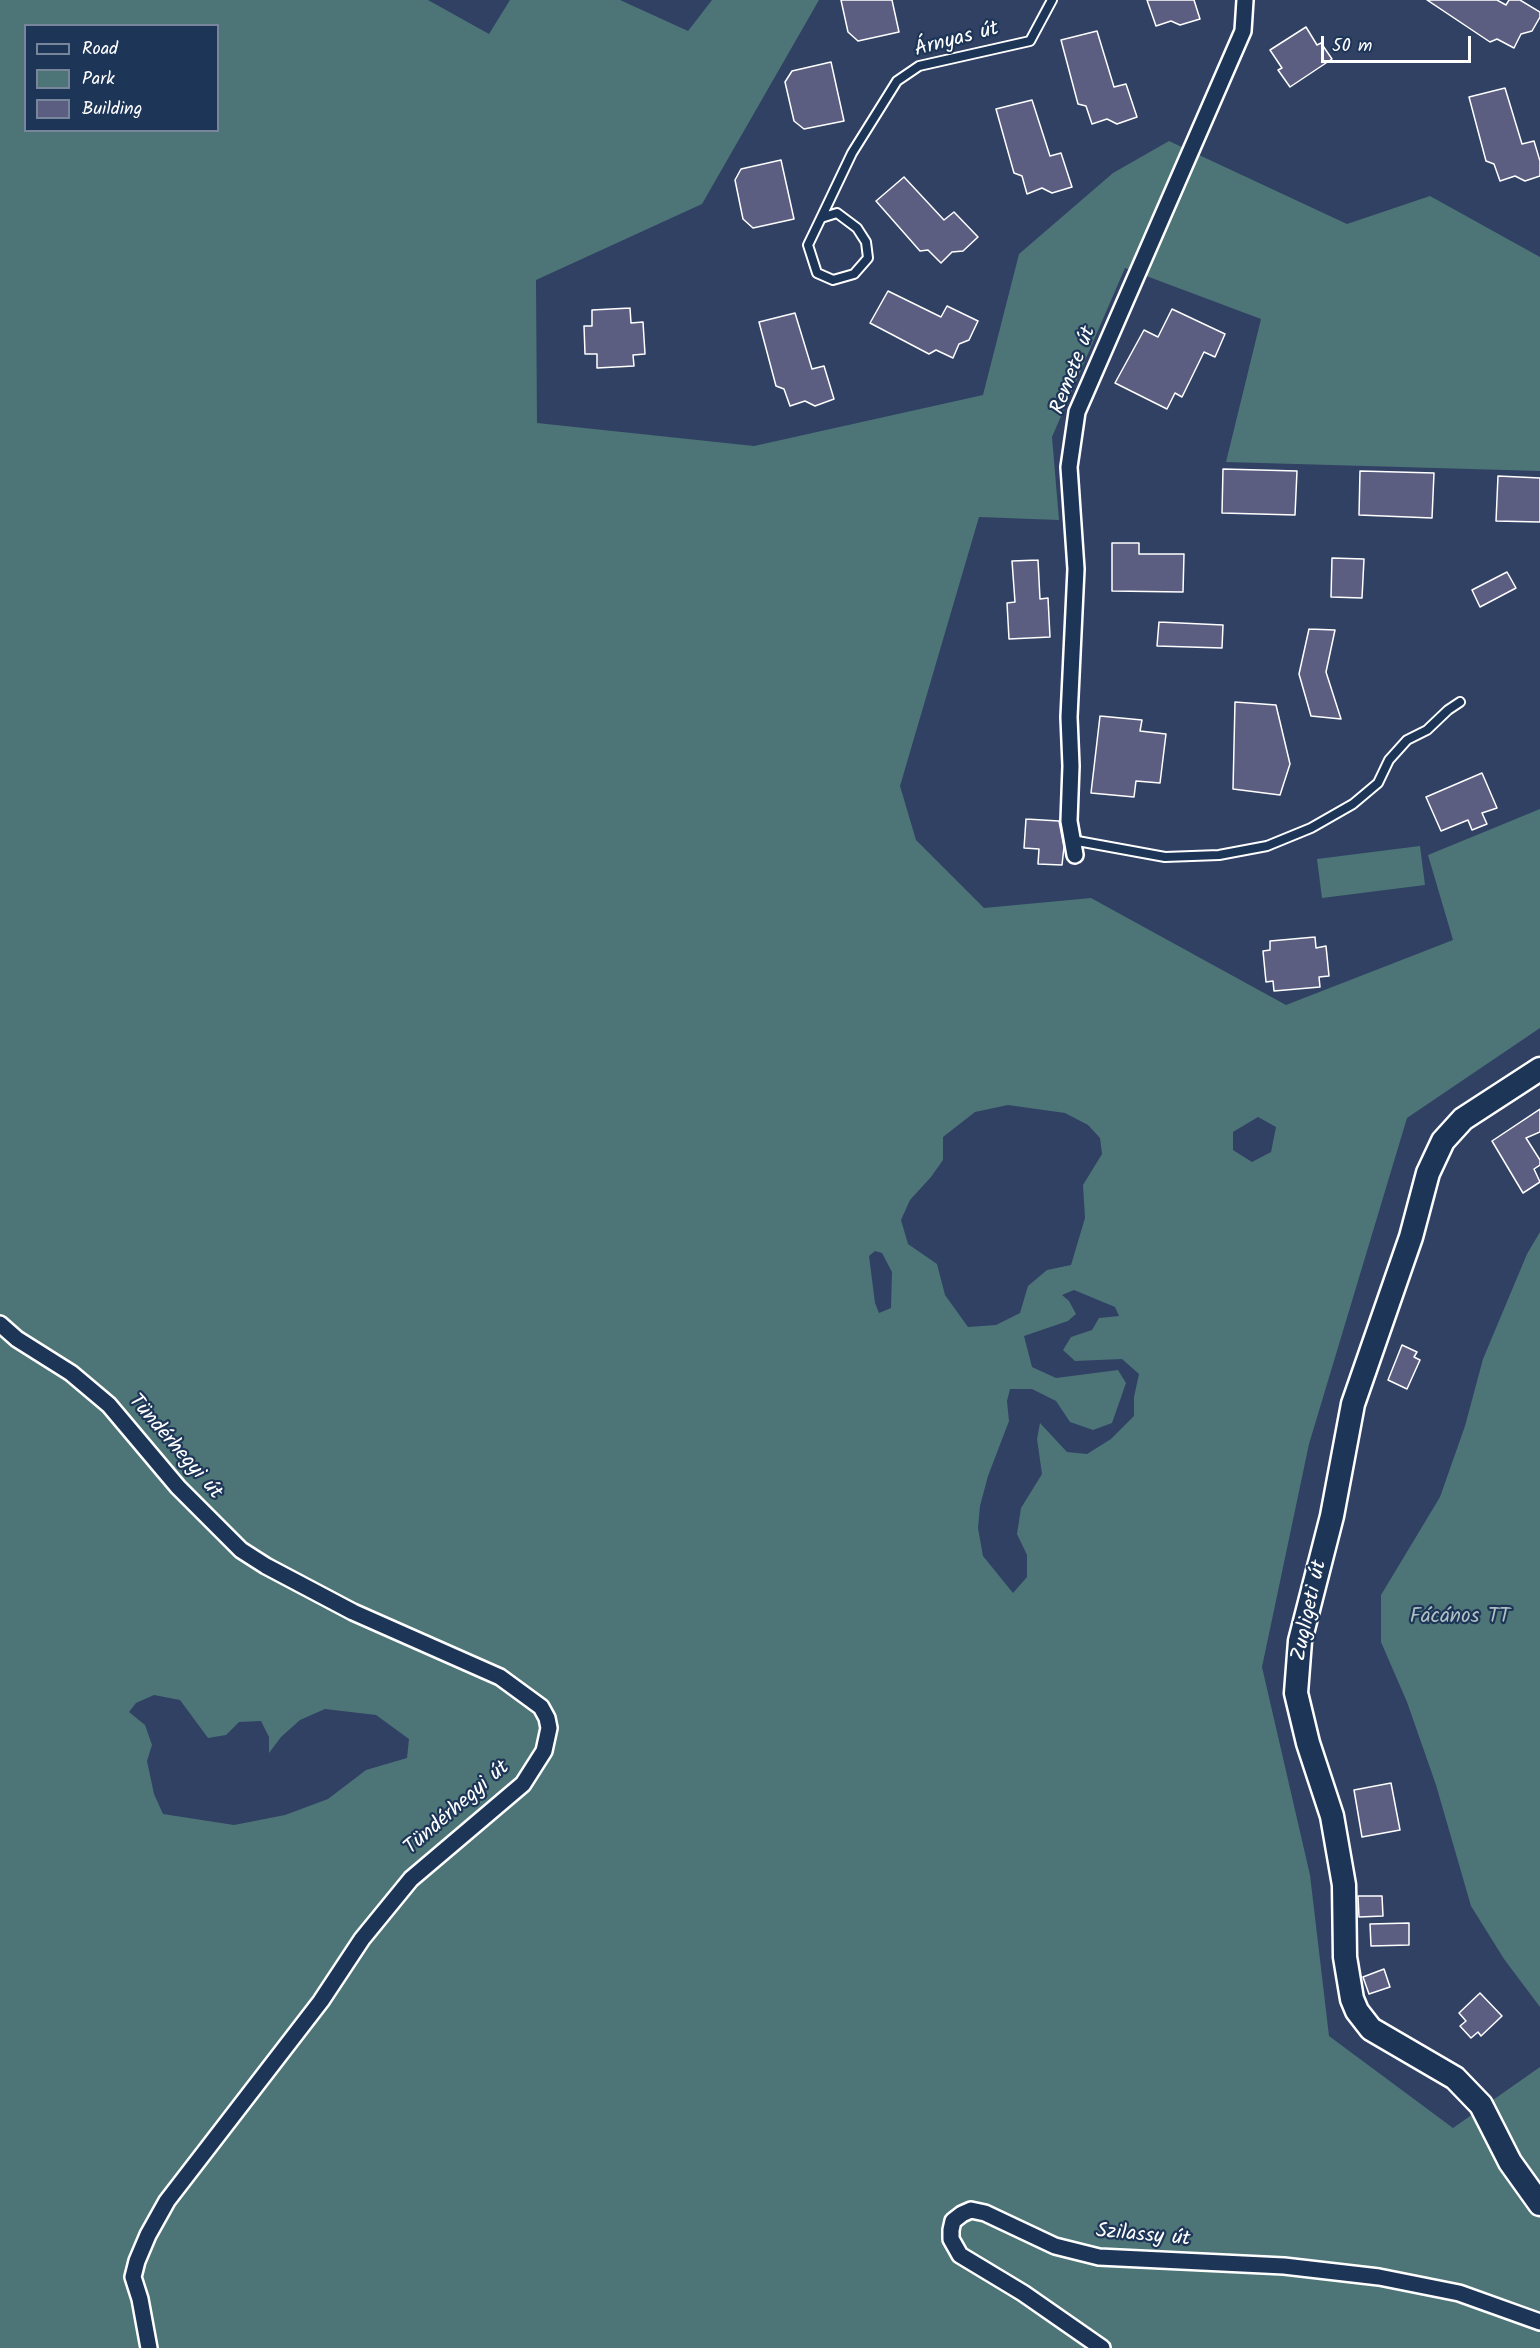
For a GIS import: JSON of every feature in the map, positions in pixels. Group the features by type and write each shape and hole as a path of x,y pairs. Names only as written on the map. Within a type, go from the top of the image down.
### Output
{"street":[{"name":"Remete út","path":"1074,848 1069,820 1071,766 1069,717 1076,568 1069,467 1077,412 1243,31 1245,0"},
{"name":"Zugligeti út","path":"1540,1069 1463,1119 1443,1141 1428,1173 1412,1237 1353,1404 1332,1516 1300,1641 1296,1693 1308,1743 1332,1816 1344,1885 1345,1957 1352,1999 1357,2011 1371,2029 1455,2078 1481,2105 1510,2162 1540,2204"},
{"name":"Tündérhegyi út","path":"0,1324 17,1339 71,1373 109,1405 178,1487 241,1550 266,1566 353,1612 500,1677 541,1707 549,1728 544,1751 523,1784 411,1879 362,1939 321,2001 166,2201 144,2243 133,2277 149,2348"},
{"name":"Szilassy út","path":"1102,2348 1023,2294 960,2255 951,2239 953,2221 971,2210 985,2213 1055,2246 1099,2257 1284,2266 1379,2277 1459,2293 1540,2322"}],"lane":[{"name":"Árnyas út","path":"821,218 837,213 857,228 866,242 867,258 854,274 833,280 817,273 808,246 821,218 852,153 897,81 919,66 1030,41 1052,0"},
{"path":"1074,848 1165,857 1219,855 1267,846 1311,828 1353,804 1378,783 1395,752 1407,740 1427,730 1460,702"}],"green space":[{"path":"0,0 428,0 489,34 510,0 620,0 688,31 712,0 819,0 702,204 536,280 537,423 754,446 983,395 1019,254 1113,173 1169,141 1347,224 1430,196 1540,257 1540,471 1226,462 1261,319 1125,268 1052,437 1059,520 979,517 900,786 916,840 984,908 1091,898 1286,1005 1453,940 1428,855 1540,809 1540,1028 1407,1118 1309,1444 1262,1667 1310,1875 1329,2036 1453,2128 1540,2067 1540,2348 0,2348","holes":["1008,1105 1065,1113 1088,1125 1100,1138 1102,1154 1083,1185 1085,1218 1071,1265 1047,1270 1028,1286 1020,1313 996,1325 968,1327 945,1295 937,1264 908,1244 901,1220 910,1200 943,1160 943,1137 975,1112","1258,1117 1276,1127 1271,1152 1252,1162 1233,1150 1233,1132","875,1251 882,1253 892,1272 891,1308 879,1313 875,1303 869,1256","1074,1290 1115,1307 1119,1316 1099,1318 1092,1330 1071,1337 1063,1350 1075,1361 1122,1359 1139,1374 1134,1397 1134,1416 1111,1439 1087,1454 1067,1452 1040,1423 1037,1439 1042,1474 1021,1508 1017,1534 1027,1555 1027,1577 1013,1593 983,1556 978,1528 980,1506 988,1476 1009,1421 1007,1401 1010,1389 1032,1389 1056,1401 1070,1422 1093,1430 1112,1423 1126,1383 1118,1370 1056,1378 1032,1367 1024,1336 1068,1321 1076,1314 1069,1301 1062,1295","154,1695 180,1700 208,1738 226,1735 239,1722 261,1721 269,1737 269,1753 281,1737 300,1720 325,1709 376,1715 409,1739 407,1758 366,1770 328,1799 285,1815 234,1825 163,1814 154,1794 147,1761 152,1745 145,1725 129,1712 136,1703"]},
{"path":"1420,846 1425,885 1322,898 1317,859"},
{"name":"Fácános TT","path":"1540,1232 1540,2007 1504,1959 1471,1906 1436,1785 1407,1702 1381,1642 1381,1595 1440,1497 1465,1426 1483,1359 1527,1254"}],"building":[{"path":"841,0 892,0 899,32 858,41 848,32"},
{"path":"1147,0 1194,0 1200,19 1180,25 1171,21 1156,26"},
{"path":"1427,0 1497,0 1506,5 1509,0 1520,0 1540,12 1540,17 1532,31 1521,34 1514,48 1497,39 1490,42"},
{"path":"1306,27 1317,45 1321,43 1332,59 1290,87 1278,70 1282,68 1270,50"},
{"path":"1097,31 1114,87 1126,84 1137,117 1117,124 1107,119 1092,124 1086,106 1078,104 1061,40"},
{"path":"831,62 844,121 804,129 794,121 785,82 792,71"},
{"path":"1505,88 1522,144 1534,141 1540,161 1540,176 1525,181 1515,176 1500,181 1494,164 1486,161 1469,97"},
{"path":"1032,100 1050,156 1061,153 1072,187 1052,193 1042,188 1027,194 1022,176 1014,173 996,109"},
{"path":"781,160 794,219 753,228 743,219 735,180 741,169"},
{"path":"904,177 944,220 954,212 978,237 963,251 952,252 941,263 928,250 920,251 876,201"},
{"path":"888,291 941,317 947,306 978,321 969,340 959,344 953,358 936,350 929,354 870,323"},
{"path":"630,308 631,323 643,322 645,354 633,355 634,366 597,368 597,354 585,354 584,326 592,326 592,310"},
{"path":"1172,309 1225,334 1215,357 1204,352 1182,397 1175,393 1167,409 1115,383 1144,330 1158,337"},
{"path":"795,313 812,369 824,366 834,399 815,406 805,401 790,406 784,389 776,386 759,322"},
{"path":"1223,469 1297,471 1295,515 1222,513"},
{"path":"1360,471 1434,473 1432,518 1359,515"},
{"path":"1498,476 1540,478 1540,522 1496,521"},
{"path":"1112,543 1139,543 1139,554 1184,554 1183,592 1112,591"},
{"path":"1332,558 1364,559 1362,598 1331,597"},
{"path":"1038,560 1040,599 1048,598 1050,637 1009,639 1007,603 1015,602 1012,561"},
{"path":"1507,572 1516,588 1480,607 1472,590"},
{"path":"1159,622 1223,625 1222,648 1157,646"},
{"path":"1309,629 1335,630 1326,672 1341,719 1311,716 1299,674"},
{"path":"1235,702 1276,705 1290,764 1280,795 1233,789"},
{"path":"1100,716 1142,720 1140,731 1166,734 1160,783 1136,781 1134,797 1091,793"},
{"path":"1482,773 1497,808 1482,813 1487,824 1472,830 1468,820 1441,831 1426,797"},
{"path":"1026,819 1059,821 1064,847 1062,865 1038,864 1039,849 1024,848"},
{"path":"1315,937 1316,948 1326,946 1329,976 1319,977 1320,987 1274,991 1273,981 1266,982 1263,951 1270,950 1270,941"},
{"path":"1540,1109 1540,1132 1526,1138 1540,1160 1540,1165 1534,1169 1540,1182 1523,1193 1492,1141"},
{"path":"1402,1345 1417,1352 1414,1357 1420,1360 1407,1389 1388,1380"},
{"path":"1391,1783 1400,1830 1362,1837 1354,1790"},
{"path":"1358,1896 1382,1896 1383,1916 1359,1917"},
{"path":"1409,1923 1409,1945 1371,1946 1370,1924"},
{"path":"1384,1969 1390,1987 1369,1994 1363,1977"},
{"path":"1480,1993 1502,2016 1481,2036 1478,2032 1471,2038 1460,2026 1466,2021 1459,2013"}]}
